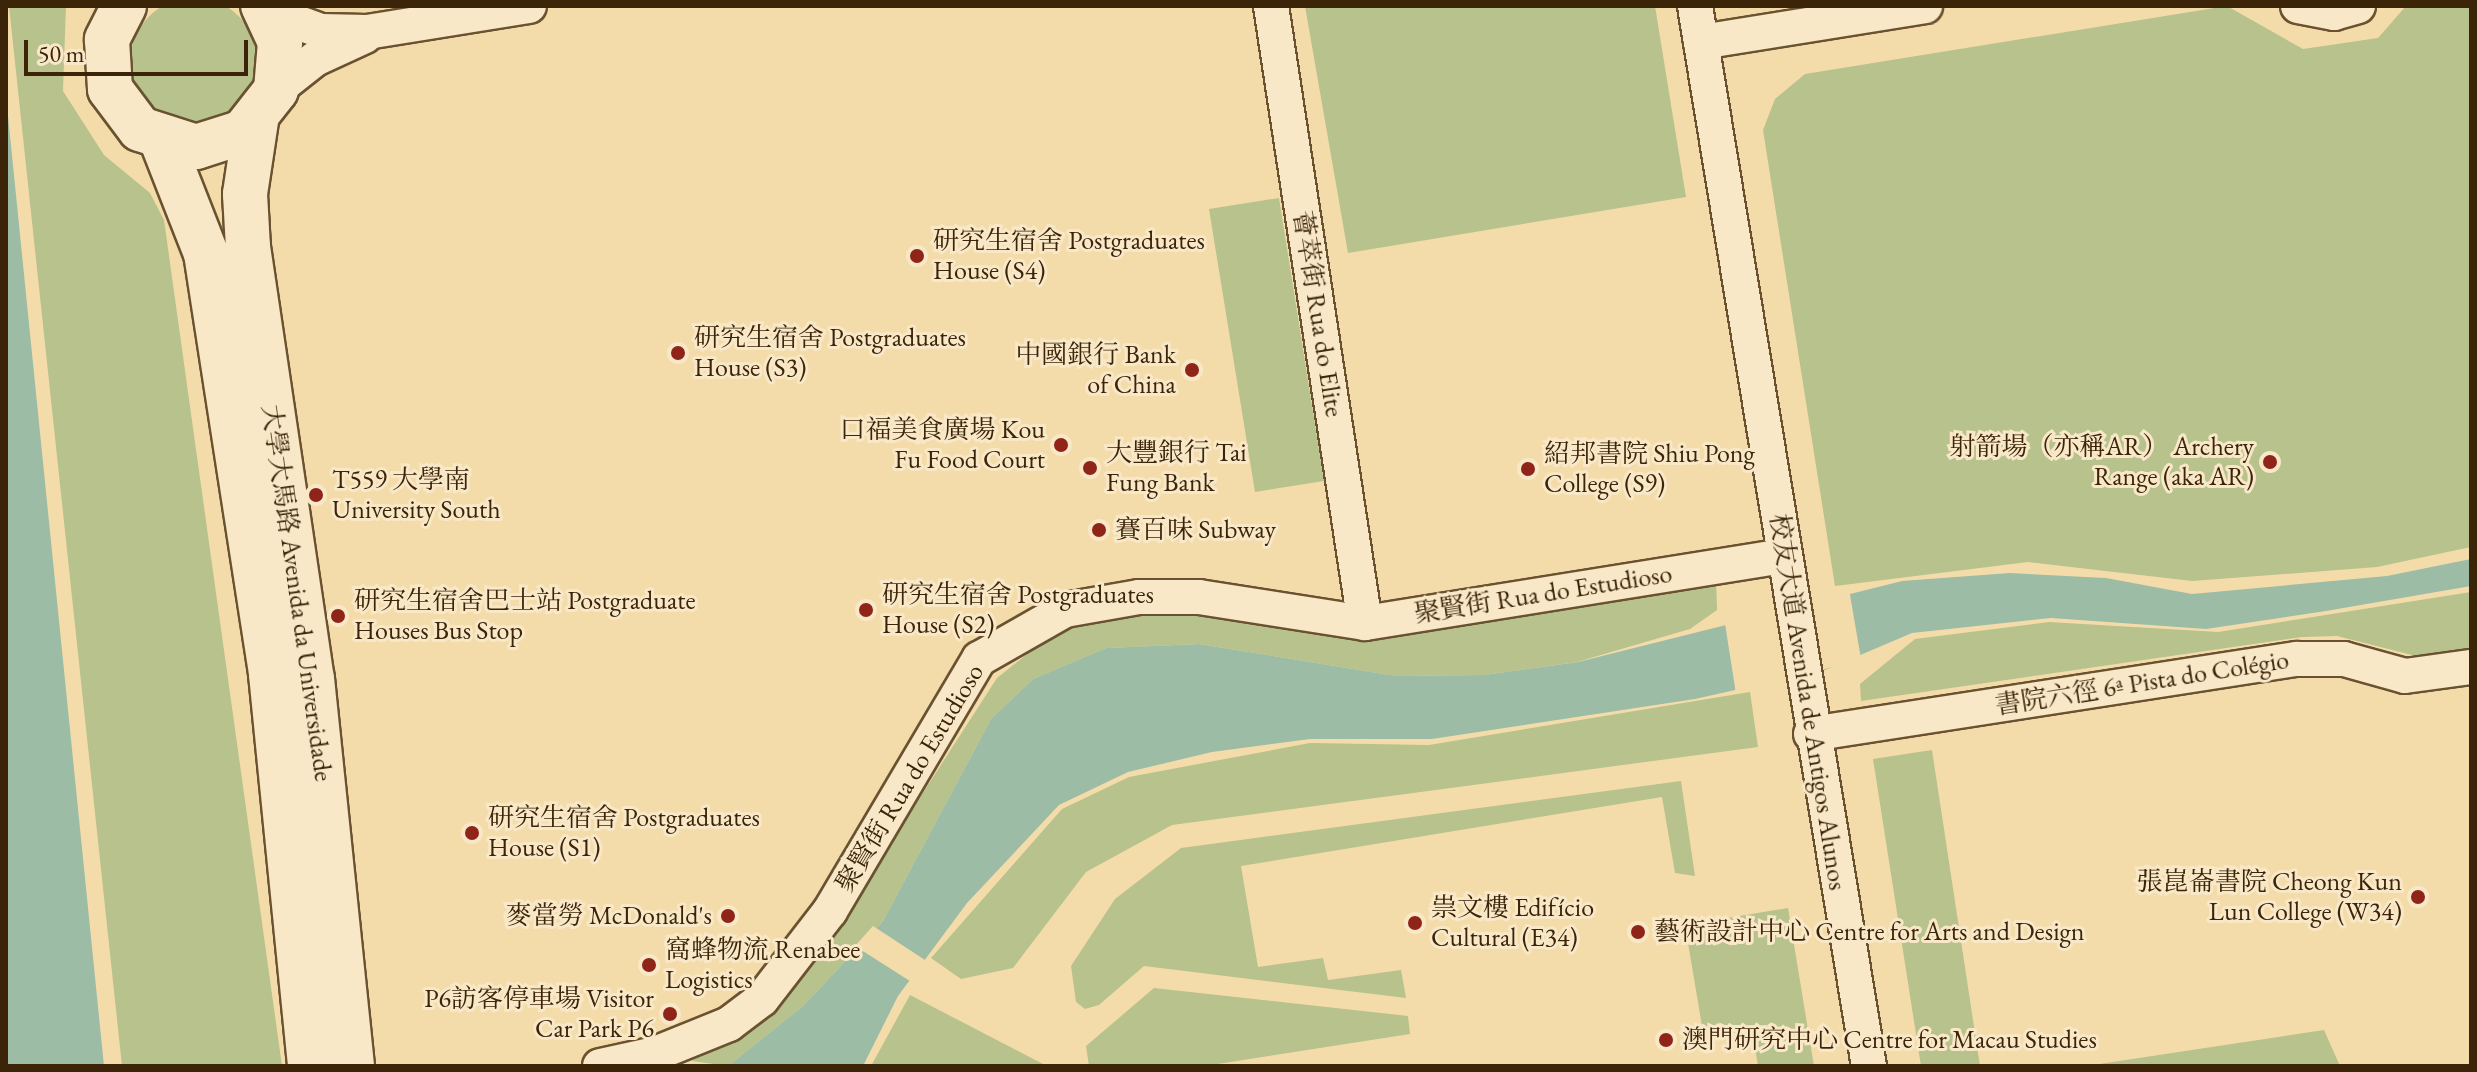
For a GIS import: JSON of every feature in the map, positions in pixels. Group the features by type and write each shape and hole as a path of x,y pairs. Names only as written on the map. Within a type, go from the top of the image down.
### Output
{"main road":[{"path":"124,6 107,40 110,89 140,129 162,141 212,145 266,105"},
{"name":"大學大馬路 Avenida da Universidade","path":"266,9 282,58 266,105 245,194 248,247 312,679 342,1064"},
{"name":"大學大馬路 Avenida da Universidade","path":"162,141 206,253 271,674 342,1064"}],"street":[{"path":"266,9 321,31 376,31 529,6"},
{"name":"薈萃街 Rua do Elite","path":"1271,6 1365,623"},
{"name":"校友大道 Avenida de Antigos Alunos","path":"1695,6 1809,720 1869,1066"},
{"path":"1701,42 1925,6"},
{"path":"2298,6 2334,13 2358,6"},
{"path":"266,105 315,59 376,31"},
{"name":"聚賢街 Rua do Estudioso","path":"600,1066 655,1054 729,1024 762,999 830,911 979,659 1065,610 1139,597 1199,597 1365,623 1785,562"},
{"name":"書院六徑 6ª Pista do Colégio","path":"1809,720 2297,659 2344,659 2405,676 2471,667"}],"green space":[{"path":"194,-2 218,3 239,17 253,38 258,62 253,86 239,107 218,121 194,126 170,121 149,107 135,86 130,62 135,38 149,17 170,3"},
{"path":"9,6 66,6 63,91 104,155 150,193 164,220 282,1066 122,1066"},
{"path":"1305,6 1655,6 1686,197 1348,253"},
{"path":"2227,6 2303,49 2378,38 2406,6 2471,6 2471,547 2377,567 2192,581 2028,562 1835,586 1763,130 1775,99 1805,74"},
{"path":"1279,198 1324,481 1255,492 1209,209"},
{"path":"1716,578 1717,610 1690,629 1577,662 1484,675 1396,676 1199,644 1106,648 1033,679 991,719 883,921 803,1006 728,1066 692,1061 773,1004 848,909 997,678 1050,636 1108,614 1166,608 1378,637"},
{"path":"2471,592 2471,648 2420,657 2337,636 2302,637 1861,701 1860,684 1915,639 2049,622 2218,632"},
{"path":"1750,692 1758,747 1172,825 1086,872 1013,968 961,979 931,958 1062,809 1129,777 1310,743 1429,745"},
{"path":"1932,750 1980,1066 1921,1066 1873,759"},
{"path":"1681,781 1695,876 1675,873 1662,797 1241,866 1258,967 1323,958 1328,980 1401,970 1406,998 1144,966 1099,1005 1085,1009 1076,1002 1071,966 1115,899 1181,848"},
{"path":"1788,908 1814,1066 1758,1066 1752,1030 1704,1038 1685,925"},
{"path":"1154,988 1408,1016 1410,1034 1205,1066 1089,1066 1086,1046"},
{"path":"910,995 1047,1066 871,1066"},
{"path":"2324,1030 2340,1066 2086,1066"}],"shaded area":[{"path":"6,96 104,1066 6,1066"},
{"path":"2471,559 2471,586 2326,611 2206,629 2051,618 1912,633 1825,670 1695,699 1432,739 1310,739 1212,752 1128,772 1059,805 967,903 898,996 863,1066 728,1066 803,1006 883,921 991,719 1033,679 1106,648 1199,644 1396,676 1484,675 1578,662 1902,581 2010,573 2106,578 2192,594 2387,576"}],"pier":[{"path":"1849,589 1861,659 1736,694 1724,617"},
{"path":"873,926 928,962 913,983 855,946"}],"place":[{"name":"研究生宿舍 Postgraduates House (S4)","path":"917,256"},
{"name":"研究生宿舍 Postgraduates House (S3)","path":"678,353"},
{"name":"中國銀行 Bank of China","path":"1192,370"},
{"name":"口福美食廣場 Kou Fu Food Court","path":"1061,445"},
{"name":"射箭場（亦稱AR） Archery Range (aka AR)","path":"2270,462"},
{"name":"大豐銀行 Tai Fung Bank","path":"1090,468"},
{"name":"紹邦書院 Shiu Pong College (S9)","path":"1528,469"},
{"name":"T559 大學南 University South","path":"316,495"},
{"name":"賽百味 Subway","path":"1099,530"},
{"name":"研究生宿舍 Postgraduates House (S2)","path":"866,610"},
{"name":"研究生宿舍巴士站 Postgraduate Houses Bus Stop","path":"338,616"},
{"name":"研究生宿舍 Postgraduates House (S1)","path":"472,833"},
{"name":"張崑崙書院 Cheong Kun Lun College (W34)","path":"2418,897"},
{"name":"麥當勞 McDonald's","path":"728,916"},
{"name":"祟文樓 Edifício Cultural (E34)","path":"1415,923"},
{"name":"藝術設計中心 Centre for Arts and Design","path":"1638,932"},
{"name":"窩蜂物流 Renabee Logistics","path":"649,965"},
{"name":"P6訪客停車場 Visitor Car Park P6","path":"670,1014"},
{"name":"澳門研究中心 Centre for Macau Studies","path":"1666,1040"}]}
